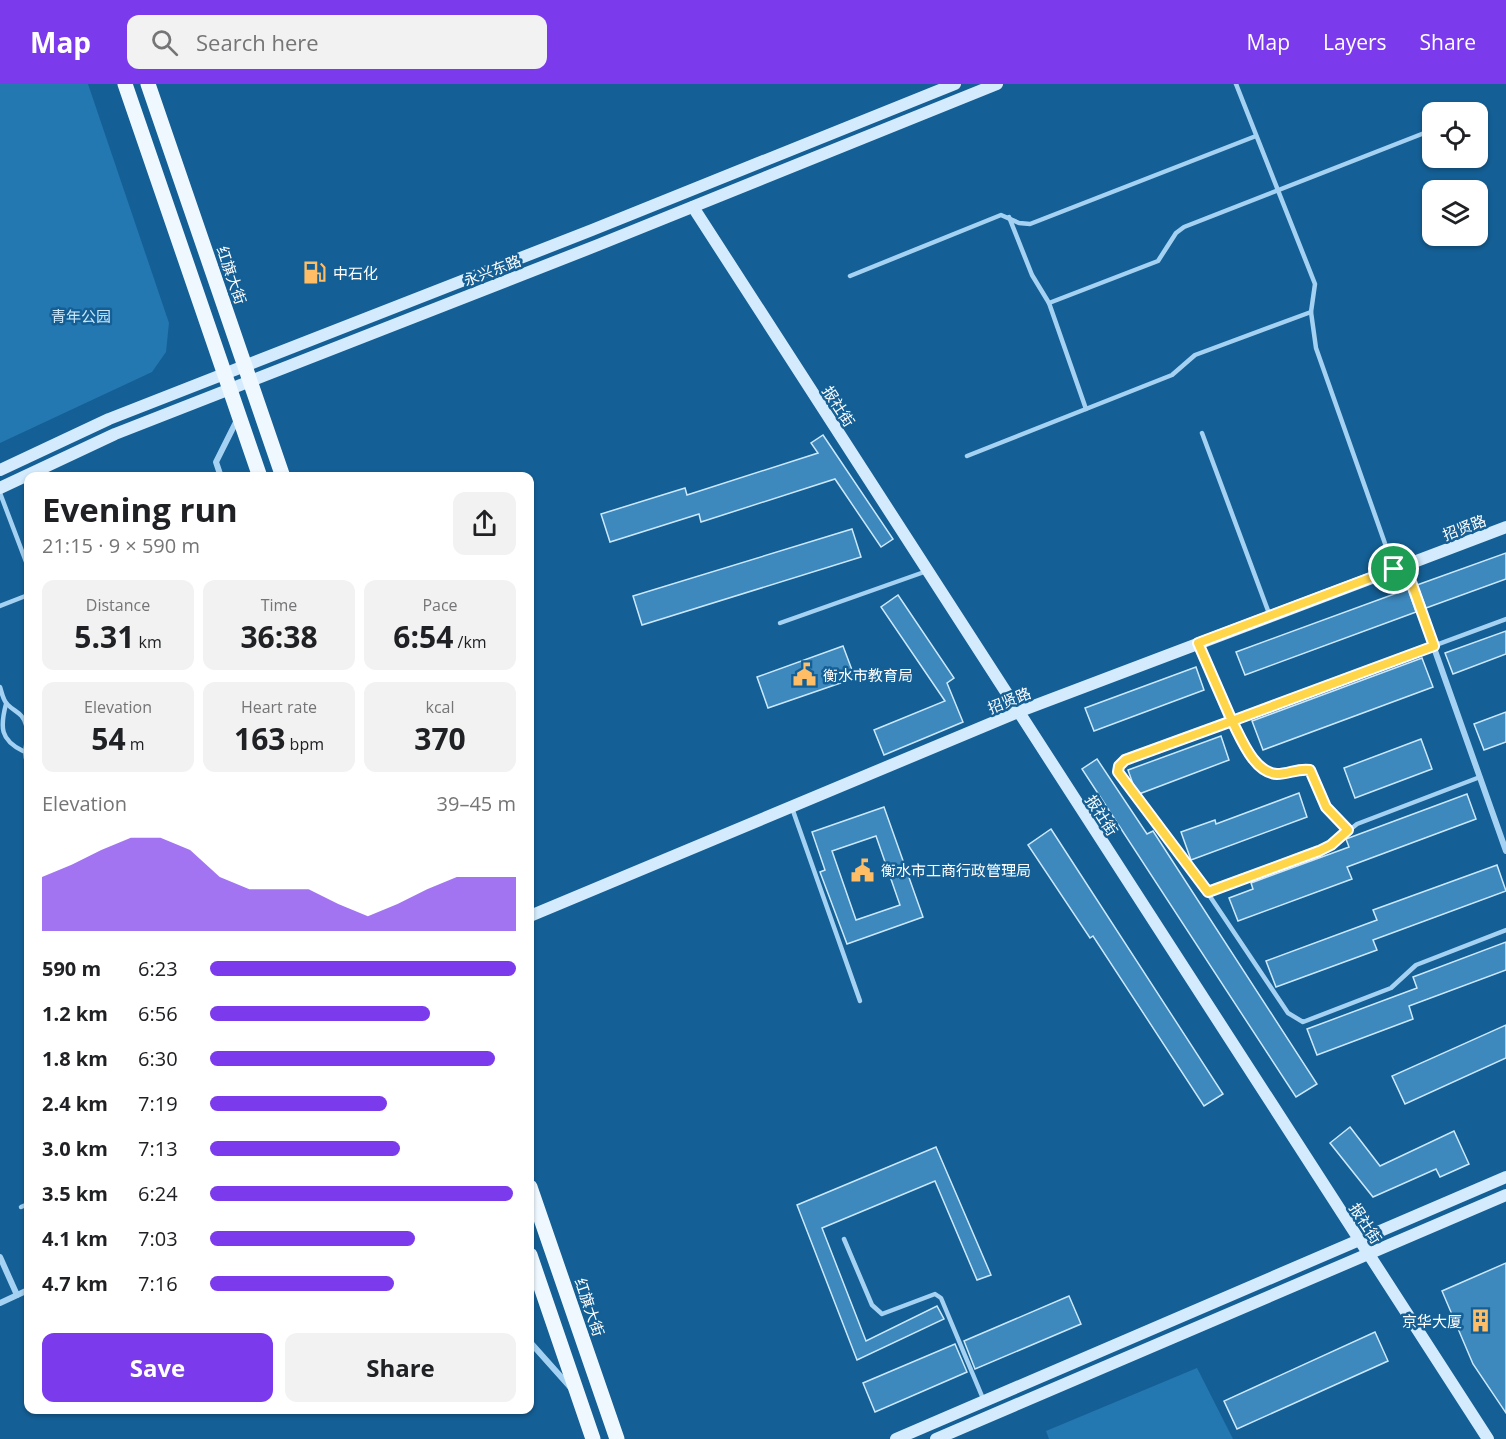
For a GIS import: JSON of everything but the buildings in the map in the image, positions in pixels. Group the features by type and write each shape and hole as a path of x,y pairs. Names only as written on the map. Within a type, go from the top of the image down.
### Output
{"main road":[{"path":"125,84 258,472"},
{"name":"红旗大街","path":"148,84 281,472"},
{"name":"永兴东路","path":"0,470 77,432 955,84"},
{"name":"永兴东路","path":"32,472 83,447 693,207 997,84"},
{"name":"报社街","path":"693,207 1488,1439"},
{"name":"永兴东路","path":"0,488 24,476"},
{"name":"招贤路","path":"534,914 1018,712 1506,527"},
{"path":"896,1439 1506,1178"},
{"path":"936,1439 1506,1195"},
{"name":"红旗大街","path":"534,1199 617,1439"},
{"path":"534,1267 593,1439"}],"street":[{"path":"219,472 216,462 239,416"},
{"path":"1399,567 1434,646 1506,851"},
{"path":"0,1257 17,1295"},
{"path":"0,1303 24,1292"},
{"path":"534,1346 579,1397"}],"lane":[{"path":"1236,84 1315,284 1311,312 1316,348 1399,567"},
{"path":"1048,303 1158,261 1176,233 1184,227 1422,134"},
{"path":"850,276 1001,215 1008,216 1019,223 1030,224 1256,136"},
{"path":"1008,216 1032,275 1048,303 1086,409"},
{"path":"967,456 1172,375 1195,355 1311,312"},
{"path":"1202,433 1270,616"},
{"path":"0,493 24,556"},
{"path":"780,623 927,571"},
{"path":"0,606 24,597"},
{"path":"1506,619 1125,760 1119,766 1118,772 1208,892 1288,1013 1296,1020 1303,1022 1391,988 1416,965 1506,930"},
{"path":"1198,643 1232,721 1251,756 1273,774 1302,769 1310,770 1326,807 1348,830"},
{"path":"0,687 6,704 2,715 4,736 24,754"},
{"path":"6,704 20,712 24,721"},
{"path":"1208,892 1319,851 1331,845 1358,824 1480,777"},
{"path":"792,806 860,1001"},
{"path":"844,1239 872,1305 882,1314 935,1294 941,1298 984,1401"}],"green space":[{"name":"青年公园","path":"0,84 88,84 169,323 166,352 152,372 0,443"},
{"path":"1197,1368 1233,1439 1049,1439 1046,1431"}],"place":[{"name":"中石化","path":"315,273"},
{"name":"衡水市教育局","path":"805,675"},
{"name":"衡水市工商行政管理局","path":"863,870"},
{"name":"京华大厦","path":"1480,1321"}],"route":[{"path":"1394,569 1198,643 1232,721 1125,760 1119,766 1118,772 1144,809 1208,892 1319,851 1331,845 1348,830 1326,807 1310,770 1302,769 1273,774 1263,768 1251,756 1232,721 1434,646 1405,565 1394,569"}]}
